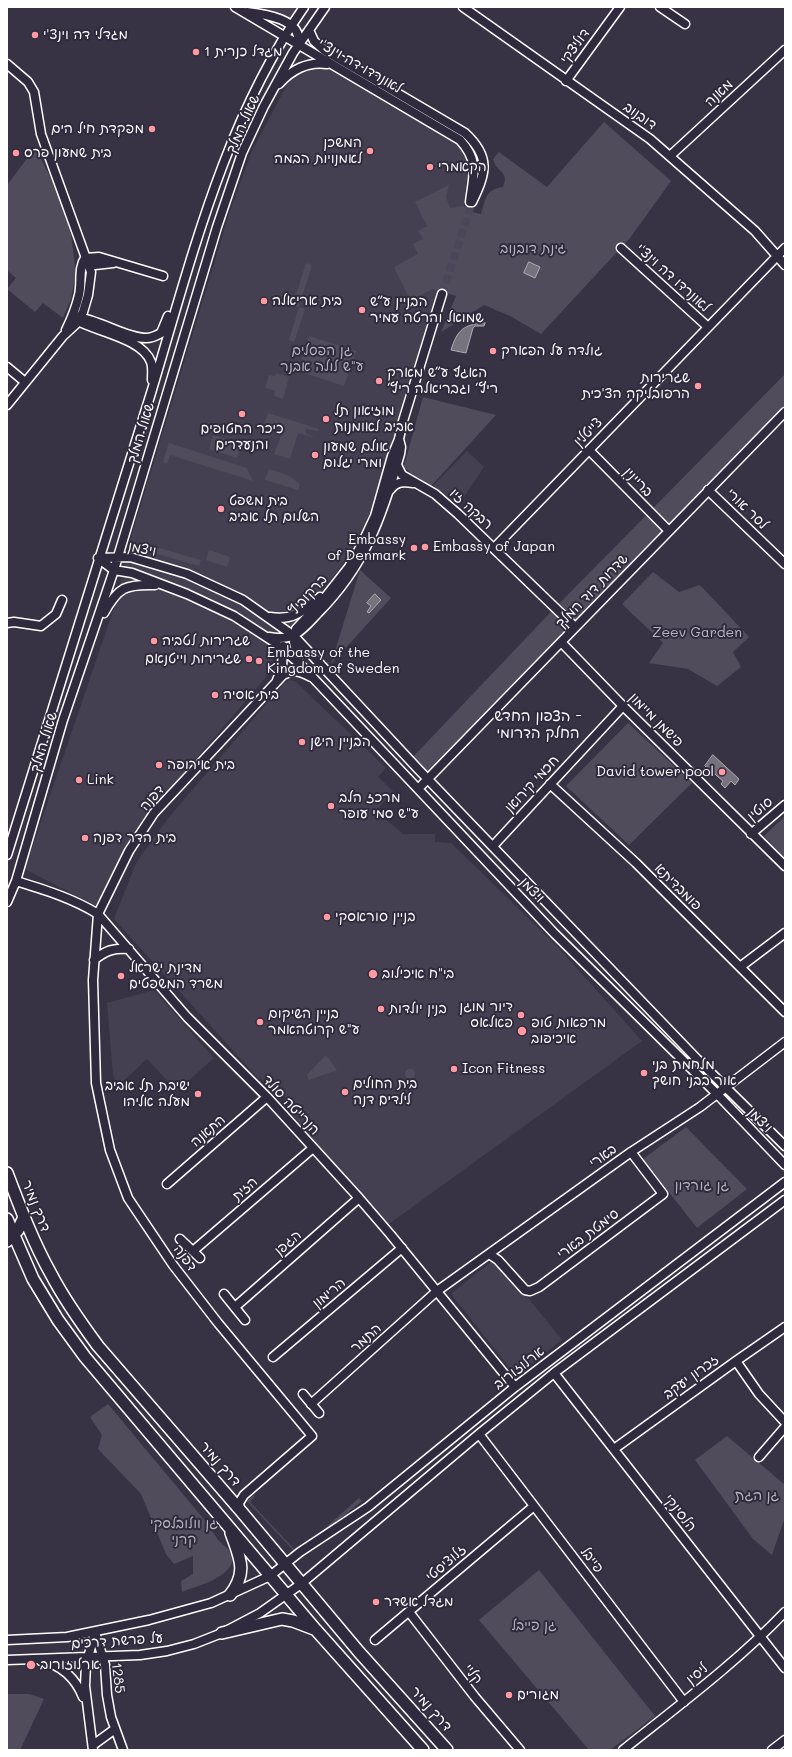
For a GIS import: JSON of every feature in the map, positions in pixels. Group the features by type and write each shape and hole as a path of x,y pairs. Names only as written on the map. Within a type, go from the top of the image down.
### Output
{"main road":[{"name":"דרך נמיר","path":"7,1173 36,1245 60,1290 98,1346 240,1510 359,1652 447,1750"},
{"path":"10,1238 21,1225 24,1217"},
{"path":"7,1219 10,1238 58,1320 84,1357 316,1630 423,1750"},
{"path":"228,1526 240,1557 241,1566 238,1582 230,1595"},
{"path":"222,1633 282,1619 293,1621 316,1630"}],"street":[{"name":"לאונרדו דה וינצ'י","path":"235,7 283,37 460,140 469,152 475,169 471,202 481,185 485,169 482,157 476,146 465,133 324,50 314,42 309,30"},
{"name":"שאול המלך","path":"7,855 98,558 151,392 182,284 224,161 243,118 283,37 304,7"},
{"name":"שאול המלך","path":"16,881 63,720 114,570 218,227 242,153 264,106 298,45 325,7"},
{"name":"דובנוב","path":"463,7 650,139 696,181 755,231 785,265"},
{"name":"דוליצקי","path":"566,81 620,7"},
{"path":"660,7 685,24"},
{"path":"244,12 272,16 291,26 297,33 299,40 298,45"},
{"name":"מאנה","path":"670,156 785,50"},
{"path":"264,106 290,73 313,63 330,64"},
{"path":"7,64 28,82 34,92 41,134 91,272 85,307 90,323"},
{"name":"לאונרדו דה וינצ'י","path":"621,248 708,327"},
{"name":"צייטלין","path":"494,548 785,248"},
{"path":"85,258 94,265 118,262 163,276"},
{"path":"77,318 82,263 85,258"},
{"path":"63,336 90,323 137,337 148,338 155,336 161,333 182,284"},
{"name":"ברקוביץ","path":"300,664 295,649 294,636 298,626 323,600 347,569 361,546 375,516 393,464 442,294"},
{"path":"7,405 85,307"},
{"path":"77,318 135,344 144,352 152,363 151,392"},
{"path":"7,367 26,382"},
{"name":"שדרות דוד המלך","path":"418,788 785,412"},
{"name":"בריינין","path":"589,450 669,531"},
{"path":"389,491 393,485 400,482 394,474 393,464"},
{"name":"רבקה זיו","path":"393,464 400,472 414,483 435,494 494,548 575,627"},
{"name":"ברקוביץ","path":"294,636 328,603 354,570 367,548 380,518 394,474"},
{"name":"רבקה זיו","path":"400,482 414,483"},
{"name":"לסר אורי","path":"708,490 785,564"},
{"name":"ויצמן","path":"98,558 130,557 187,574 232,594 294,636 427,779 697,1059 785,1146"},
{"name":"ויצמן","path":"98,558 114,570 132,573 187,594 234,616 261,633 300,664 554,933 717,1094 785,1164"},
{"path":"271,619 295,616 321,595 347,569"},
{"path":"92,637 111,599 117,594 130,585 162,585"},
{"path":"7,624 14,622 41,626 56,614 62,600"},
{"name":"דפנה","path":"271,619 280,631 284,650 282,668 277,681"},
{"name":"ויצמן","path":"261,633 282,638 294,636"},
{"name":"פישמן מיימון","path":"561,642 623,706 785,866"},
{"name":"דפנה","path":"240,1510 239,1504 244,1495 312,1436 173,1265 128,1198 110,1150 96,1088 93,980 94,960 98,914 129,852 154,813 277,681 290,671 296,670 311,677"},
{"name":"חכמי קירואן","path":"493,846 623,706"},
{"name":"פומבדיתא","path":"550,784 636,863 785,1012"},
{"name":"סוטין","path":"751,834 785,805"},
{"path":"7,902 16,881"},
{"name":"הנרייטה סולד","path":"16,881 58,894 85,906 98,914 187,1016 267,1097 359,1198 402,1248 515,1387"},
{"path":"740,967 785,933"},
{"path":"94,960 109,950 117,948 129,949"},
{"name":"בארי","path":"437,1291 631,1152 727,1087 785,1042"},
{"name":"התאנה","path":"167,1184 267,1097"},
{"name":"הזית","path":"193,1251 313,1148"},
{"name":"סימטת בארי","path":"489,1254 498,1260 525,1290 530,1291 539,1287 663,1194 631,1152"},
{"name":"ארלוזורוב","path":"270,1576 368,1507 515,1387 785,1182"},
{"name":"הגפן","path":"235,1308 359,1198"},
{"name":"ארלוזורוב","path":"286,1595 479,1434 554,1374 785,1200"},
{"path":"180,1239 200,1258"},
{"name":"הרימון","path":"272,1357 402,1248"},
{"name":"התמר","path":"312,1404 437,1291"},
{"path":"224,1294 245,1320"},
{"name":"זכרון יעקב","path":"614,1449 736,1361 785,1328"},
{"path":"736,1361 759,1394 785,1422"},
{"name":"הלסינקי","path":"554,1374 785,1668"},
{"path":"304,1394 319,1413"},
{"path":"759,1457 785,1427"},
{"name":"פייבל","path":"479,1434 684,1702"},
{"name":"זלוציסטי","path":"375,1640 534,1506"},
{"name":"על פרשת דרכים","path":"7,1640 67,1637 168,1615 211,1603 270,1576"},
{"name":"על פרשת דרכים","path":"7,1660 140,1655 167,1651 187,1646 222,1633 260,1613 286,1595"},
{"name":"קליי","path":"409,1612 475,1697 520,1750"},
{"name":"ליסין","path":"622,1750 684,1702 761,1637 785,1612"},
{"path":"95,1632 86,1664 85,1686 86,1707 93,1747 115,1729"},
{"name":"1285","path":"95,1632 105,1666 109,1708 122,1750"},
{"path":"25,1659 48,1662 72,1677 80,1688 86,1707"},
{"path":"772,1750 785,1740"}],"shaded area":[{"path":"243,7 298,7 290,18"},
{"path":"310,59 453,139 462,148 466,158 467,175 463,218 431,310 380,482 366,522 342,565 272,655 273,663 267,676 154,808 123,857 96,906 25,869 115,605 132,534 230,211 252,151 299,62"},
{"path":"529,262 540,267 535,278 524,273"},
{"path":"485,323 484,326 475,326 473,328 466,353 451,350 456,337 462,329 472,325"},
{"path":"467,451 484,467 460,503 432,487"},
{"path":"375,594 381,600 369,613 367,612 371,606 367,603"},
{"name":"בי\"ח איכילוב","path":"290,680 296,682 386,768 378,777 393,791 376,811 403,834 435,834 435,842 451,843 557,946 642,1041 386,1226 293,1116 288,1101 275,1087 257,1077 114,919 136,863 169,817 284,683"},
{"name":"David tower pool","path":"713,755 739,779 735,785 731,781 725,788 721,784 723,781 705,766"},
{"path":"154,990 214,1058 177,1091 147,1059 117,1087 113,1075 107,1003"},
{"path":"496,1258 562,1340 516,1376 451,1294"}],"green space":[{"name":"גינת דובנוב","path":"604,122 671,181 630,238 541,334 510,316 484,305 441,332 456,296 433,289 410,300 394,267 418,254 413,244 423,239 418,231 427,226 415,202 449,185 446,197 450,208 465,206 467,207 467,211 481,214 485,199 489,193 497,188 503,187 505,182 504,175 497,167 493,159 499,152 547,187"},
{"path":"35,148 57,189 71,235 76,273 71,299 63,318 43,303 35,312 7,289 16,278 7,270 7,185"},
{"path":"306,263 312,265 299,307 295,306 298,299 295,298"},
{"path":"299,307 305,309 294,342 289,340"},
{"name":"גן הפסלים ע\"ש לולה אבנר","path":"309,336 356,351 344,386 301,372 302,368 299,367"},
{"path":"276,373 289,377 283,399 274,396 275,391 265,388 269,375 275,376"},
{"path":"785,374 785,408 663,537 427,779 410,760 548,615"},
{"path":"423,397 496,415 431,486 410,473 404,466"},
{"path":"268,413 319,429 318,431 306,429 305,433 316,438 298,433 290,459 274,454 283,431 264,424"},
{"path":"213,435 229,440 228,444 241,447 237,458 209,449"},
{"path":"169,443 247,468 253,481 170,455 167,464 163,462"},
{"path":"269,469 288,475 300,484 298,490 265,480"},
{"path":"142,543 201,560 199,566 140,549"},
{"path":"209,550 230,557 227,567 206,560"},
{"path":"360,570 391,598 331,664"},
{"name":"Zeev Garden","path":"653,572 679,592 700,585 749,637 733,652 741,667 717,686 688,669 649,663 663,643 622,604"},
{"path":"628,723 692,783 629,845 566,786"},
{"path":"785,816 785,858 764,836"},
{"path":"326,1055 337,1070 309,1080 307,1075"},
{"path":"410,1069 415,1074 410,1079 405,1074"},
{"name":"גן גורדון","path":"686,1127 747,1189 697,1228 643,1159"},
{"name":"גן וולובלסקי קרני","path":"108,1404 207,1523 218,1540 228,1549 233,1558 231,1565 227,1571 220,1576 182,1592 181,1581 193,1574 193,1556 174,1564 166,1554 141,1494 98,1449 102,1435 90,1417"},
{"name":"גן הגת","path":"727,1436 785,1485 785,1517 772,1555 753,1539 695,1460"},
{"path":"254,1495 255,1496 250,1502 294,1549 299,1551 359,1498 362,1501 299,1552 294,1551 247,1501"},
{"name":"גן פייבל","path":"539,1570 655,1716 610,1750 589,1750 479,1620"},
{"path":"7,1690 8,1694 29,1694 44,1699 20,1750 7,1750"}],"tunnel":[{"path":"442,294 472,202"}],"place":[{"name":"מגדלי דה וינצ'י","path":"35,35"},
{"name":"מגדל כנרית 1","path":"196,52"},
{"name":"מפקדת חיל הים","path":"152,129"},
{"name":"המשכן לאמנויות הבמה","path":"370,151"},
{"name":"בית שמעון פרס","path":"16,153"},
{"name":"הקאמרי","path":"430,167"},
{"name":"בית אריאלה","path":"264,301"},
{"name":"הבניין ע״ש שמואל והרטה עמיר","path":"362,310"},
{"name":"גולדה על הפארק","path":"493,351"},
{"name":"האגף ע״ש מארק ריץ׳ וגבריאלה ריץ׳","path":"379,381"},
{"name":"שגרירות הרפובליקה הצ'כית","path":"698,386"},
{"name":"כיכר החטופים והנעדרים","path":"242,414"},
{"name":"מוזיאון תל אביב לאומנות","path":"326,419"},
{"name":"אולם שמעון ומרי יגלום","path":"315,455"},
{"name":"בית משפט השלום תל אביב","path":"221,509"},
{"name":"Embassy of Japan","path":"425,547"},
{"name":"Embassy of Denmark","path":"414,548"},
{"name":"שגרירות לטביה","path":"154,641"},
{"name":"שגרירות וייטנאם","path":"249,659"},
{"name":"Embassy of the Kingdom of Sweden","path":"259,661"},
{"name":"בית אסיה","path":"215,695"},
{"name":"הבניין הישן","path":"302,742"},
{"name":"בית אירופה","path":"159,765"},
{"name":"David tower pool","path":"722,772"},
{"name":"Link","path":"79,780"},
{"name":"מרכז הלב ע\"ש סמי עופר","path":"331,806"},
{"name":"בית הדר דפנה","path":"85,838"},
{"name":"בניין סוראסקי","path":"327,917"},
{"name":"בי\"ח איכילוב","path":"373,974"},
{"name":"מדינת ישראל משרד המשפטים","path":"121,976"},
{"name":"בנין יולדות","path":"381,1009"},
{"name":"דיור מוגן פאלאס","path":"521,1015"},
{"name":"בניין השיקום ע\"ש קרוטהאמר","path":"260,1022"},
{"name":"מרפאות טופ איכיפוב","path":"522,1031"},
{"name":"Icon Fitness","path":"454,1069"},
{"name":"מלחמת בני אור בבני חושך","path":"644,1073"},
{"name":"בית החולים לילדים דנה","path":"345,1092"},
{"name":"ישיבת תל אביב מעלה אליהו","path":"198,1094"},
{"name":"מגדל אשדר","path":"376,1602"},
{"name":"ארלוזורוב","path":"31,1665"},
{"name":"מגורים","path":"509,1695"}],"district":[{"name":"הצפון החדש - החלק הדרומי","path":"538,724"}]}
